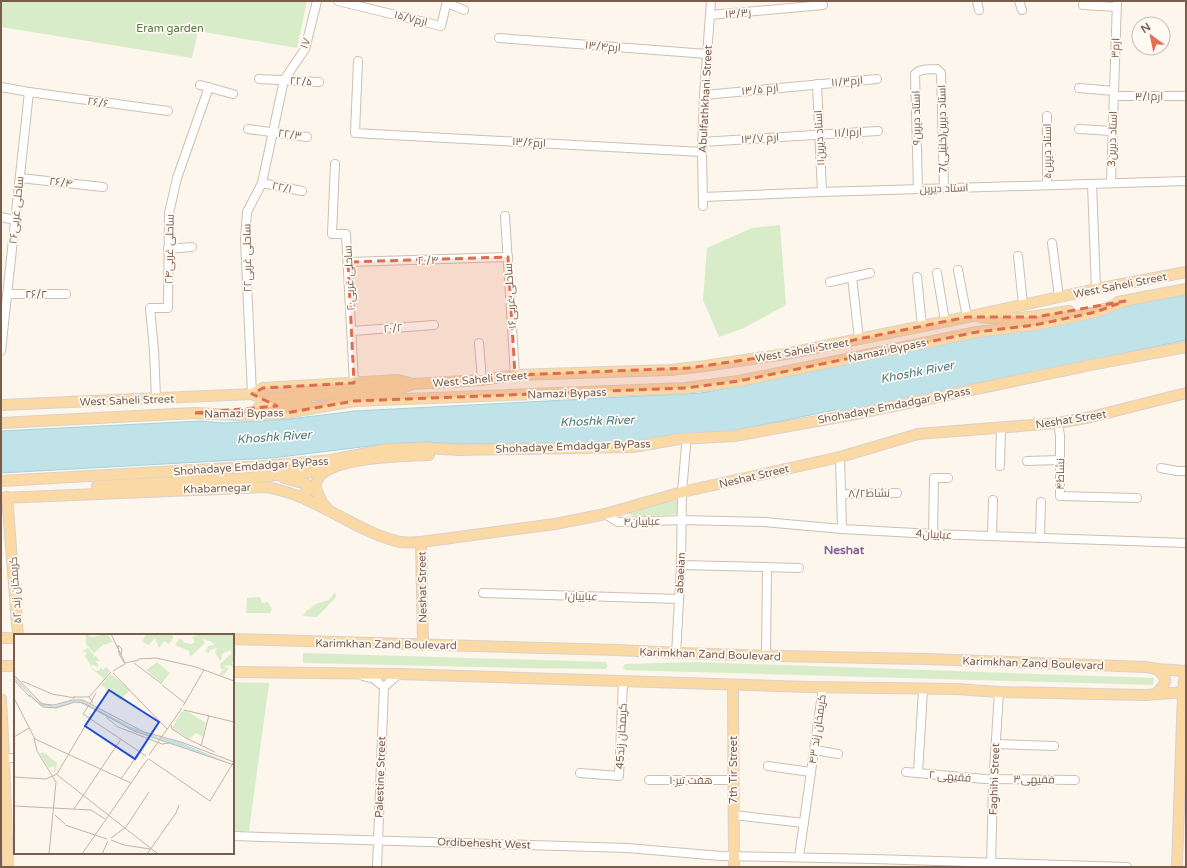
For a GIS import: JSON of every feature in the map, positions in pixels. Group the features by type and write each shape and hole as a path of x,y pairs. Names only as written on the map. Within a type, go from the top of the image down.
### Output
{"main road":[{"name":"West Saheli Street","path":"1,405 252,394 263,388 398,380 413,384 482,380 515,375 670,370 785,354 970,317 1096,289 1186,272"},
{"path":"970,317 1000,319 1036,317 1186,289"},
{"name":"Namazi Bypass","path":"1,423 194,413 235,415 286,413 354,401 686,388 739,381 977,332 1035,325 1096,312 1125,301"},
{"name":"Shohadaye Emdadgar ByPass","path":"1,481 263,466 331,460 388,449 425,448 459,450 633,446 679,439 734,436 856,414 1096,364 1186,347"},
{"name":"West Saheli Street","path":"252,394 262,399 327,395 398,390 413,384"},
{"name":"Neshat Street","path":"424,645 421,542 556,524 605,514 682,492 840,457 918,434 1058,423 1091,417 1186,393"},
{"path":"194,413 297,404 327,395"},
{"path":"3,496 276,476 314,472 369,459 436,454 459,450"},
{"path":"330,510 322,503 315,486 318,478 324,472 332,468"},
{"path":"276,476 306,484 309,490 301,497"},
{"name":"Khabarnegar","path":"3,496 267,486 301,497 330,510 341,518 381,536 401,542 421,542"},
{"name":"کریمخان زند ۵۲","path":"3,496 18,634"},
{"path":"1,638 14,638"},
{"name":"Karimkhan Zand Boulevard","path":"234,640 617,650 676,654 982,661 1146,667 1186,671"},
{"path":"1,666 14,666"},
{"path":"1156,694 1166,682 1166,678 1157,669"},
{"path":"1177,867 1186,671"},
{"path":"234,672 399,674 733,685 924,690 956,689 999,692 1145,695 1184,692"},
{"name":"7th Tir Street","path":"733,685 734,867"},
{"path":"1,699 4,758 11,834 8,867"}],"street":[{"name":"۱۷","path":"284,80 305,49 317,1"},
{"name":"ارم۱۵/۷","path":"338,1 441,26 447,2"},
{"name":"Abulfathkhani Street","path":"703,206 702,142 711,1"},
{"path":"976,1 979,10"},
{"path":"1019,1 1022,10"},
{"path":"447,2 464,10"},
{"name":"۱۳/۳ر","path":"710,15 766,10 809,4 823,5"},
{"path":"1083,5 1116,4"},
{"name":"ارم۳","path":"1114,93 1116,4"},
{"name":"۱۳/۴ارم","path":"499,38 707,54"},
{"name":"۱۳/۶ارم","path":"358,61 355,133 702,152"},
{"name":"استاد دیرین۹","path":"918,189 915,74 917,71 921,70 937,69 940,71"},
{"name":"7استاد دیرین(خلیلی)","path":"940,71 944,188"},
{"name":"۲۲/۵","path":"259,79 319,82"},
{"name":"۱۱/۳ارم","path":"816,84 877,79"},
{"name":"ساحلی غربی۲۲","path":"252,394 245,239 247,212 262,183 284,80"},
{"path":"200,84 233,94"},
{"name":"۱۳/۵ ارم","path":"704,95 816,84"},
{"name":"استاد دیرین۱۱","path":"816,84 822,192"},
{"name":"۲۶/۶","path":"1,87 168,111"},
{"name":"ساحلی غربی۲۴","path":"156,398 150,308 168,308 170,206 177,178 209,87"},
{"name":"۳/۱ارم","path":"1079,88 1114,93 1184,96"},
{"name":"ساحلی غربی۲۶","path":"1,351 5,298 29,92"},
{"name":"3استاد دیرین","path":"1111,183 1114,93"},
{"name":"استاد دیرین۵","path":"1047,116 1047,185"},
{"name":"۲۲/۳","path":"248,129 307,137"},
{"path":"1079,129 1112,131"},
{"name":"۱۱/۱ارم","path":"818,134 878,131"},
{"name":"۱۳/۷ ارم","path":"702,142 818,134"},
{"name":"ساحلی غربی۲۰","path":"335,164 332,234 346,234 354,383"},
{"name":"۲۶/۴","path":"20,178 103,186"},
{"name":"استاد دیرین","path":"703,196 1186,181"},
{"name":"۲۲/۱","path":"262,183 302,191"},
{"path":"1092,184 1096,289"},
{"name":"ساحلی غربی۱۶","path":"505,216 515,375"},
{"path":"1,217 15,220"},
{"path":"1052,243 1059,297"},
{"path":"168,249 192,247"},
{"path":"1018,256 1023,304"},
{"name":"۲۰/۴","path":"348,262 508,257"},
{"path":"958,270 970,317"},
{"path":"830,282 870,273"},
{"path":"937,273 945,321"},
{"path":"852,277 859,339"},
{"path":"916,277 922,326"},
{"name":"۲۶/۲","path":"5,298 66,294"},
{"name":"۲۰/۲","path":"352,331 434,325"},
{"path":"479,343 482,380"},
{"name":"نشاط۴","path":"1058,423 1060,496 1137,498"},
{"path":"1000,466 1001,428"},
{"name":"abaeian","path":"676,654 681,565 682,492 686,446"},
{"path":"840,457 842,529"},
{"path":"1027,461 1060,460"},
{"path":"1161,468 1186,471"},
{"path":"933,534 934,478 948,478"},
{"name":"نشاط۸/۲","path":"842,494 897,493"},
{"path":"992,536 993,500"},
{"path":"1040,538 1041,502"},
{"name":"عباییان۴","path":"605,514 618,522 682,520"},
{"name":"عباییان4","path":"682,520 764,522 842,529 933,534 1186,544"},
{"path":"681,565 799,568"},
{"path":"766,656 768,568"},
{"name":"عباییان۱","path":"483,593 679,599"},
{"path":"356,674 374,679 384,687 399,674"},
{"name":"کریمخان زند45","path":"580,773 619,776 623,682"},
{"name":"Palestine Street","path":"377,867 384,687"},
{"name":"کریمخان زند ۴۳","path":"799,857 824,687"},
{"path":"918,773 924,690"},
{"name":"Faghihi Street","path":"991,865 999,692"},
{"path":"996,744 1054,746"},
{"path":"814,750 838,754"},
{"path":"4,758 14,758"},
{"path":"768,766 811,772"},
{"name":"۲ فقیهی","path":"906,772 994,778"},
{"name":"فقیهی۳","path":"994,778 1075,780"},
{"name":"۱۰هفت تیر","path":"649,780 734,780"},
{"path":"734,815 804,823"},
{"name":"Ordibehesht West","path":"234,836 627,848 721,856 799,857 897,863 1127,867"}],"highlighted area":[{"path":"508,257 515,375 689,368 785,354 967,317 1036,317 1125,301 1096,312 1035,325 977,332 739,381 686,388 354,401 286,413 194,413 277,406 252,394 263,388 354,383 348,262"}],"green space":[{"name":"Eram garden","path":"1,1 307,1 297,48 198,31 192,58 1,27"},
{"path":"780,225 786,305 744,328 719,337 703,300 707,248 752,228"},
{"path":"677,500 678,514 637,517 623,512"},
{"path":"335,592 336,597 317,617 303,616 306,611 318,603 329,600"},
{"path":"260,597 262,603 268,602 272,609 270,613 246,613 247,598"},
{"path":"303,653 606,662 608,666 606,669 303,663"},
{"path":"694,662 1154,678 1153,685 625,670 623,667 625,664"},
{"path":"234,682 269,683 249,831 234,831"}],"water":[{"name":"Khoshk River","path":"1186,293 1186,340 847,412 835,410 722,433 637,442 458,444 427,442 386,444 272,458 1,473 1,431 201,421 224,423 290,419 355,411 701,393 917,348 1100,315 1131,305"}],"district":[{"name":"Neshat","path":"844,550"}]}
